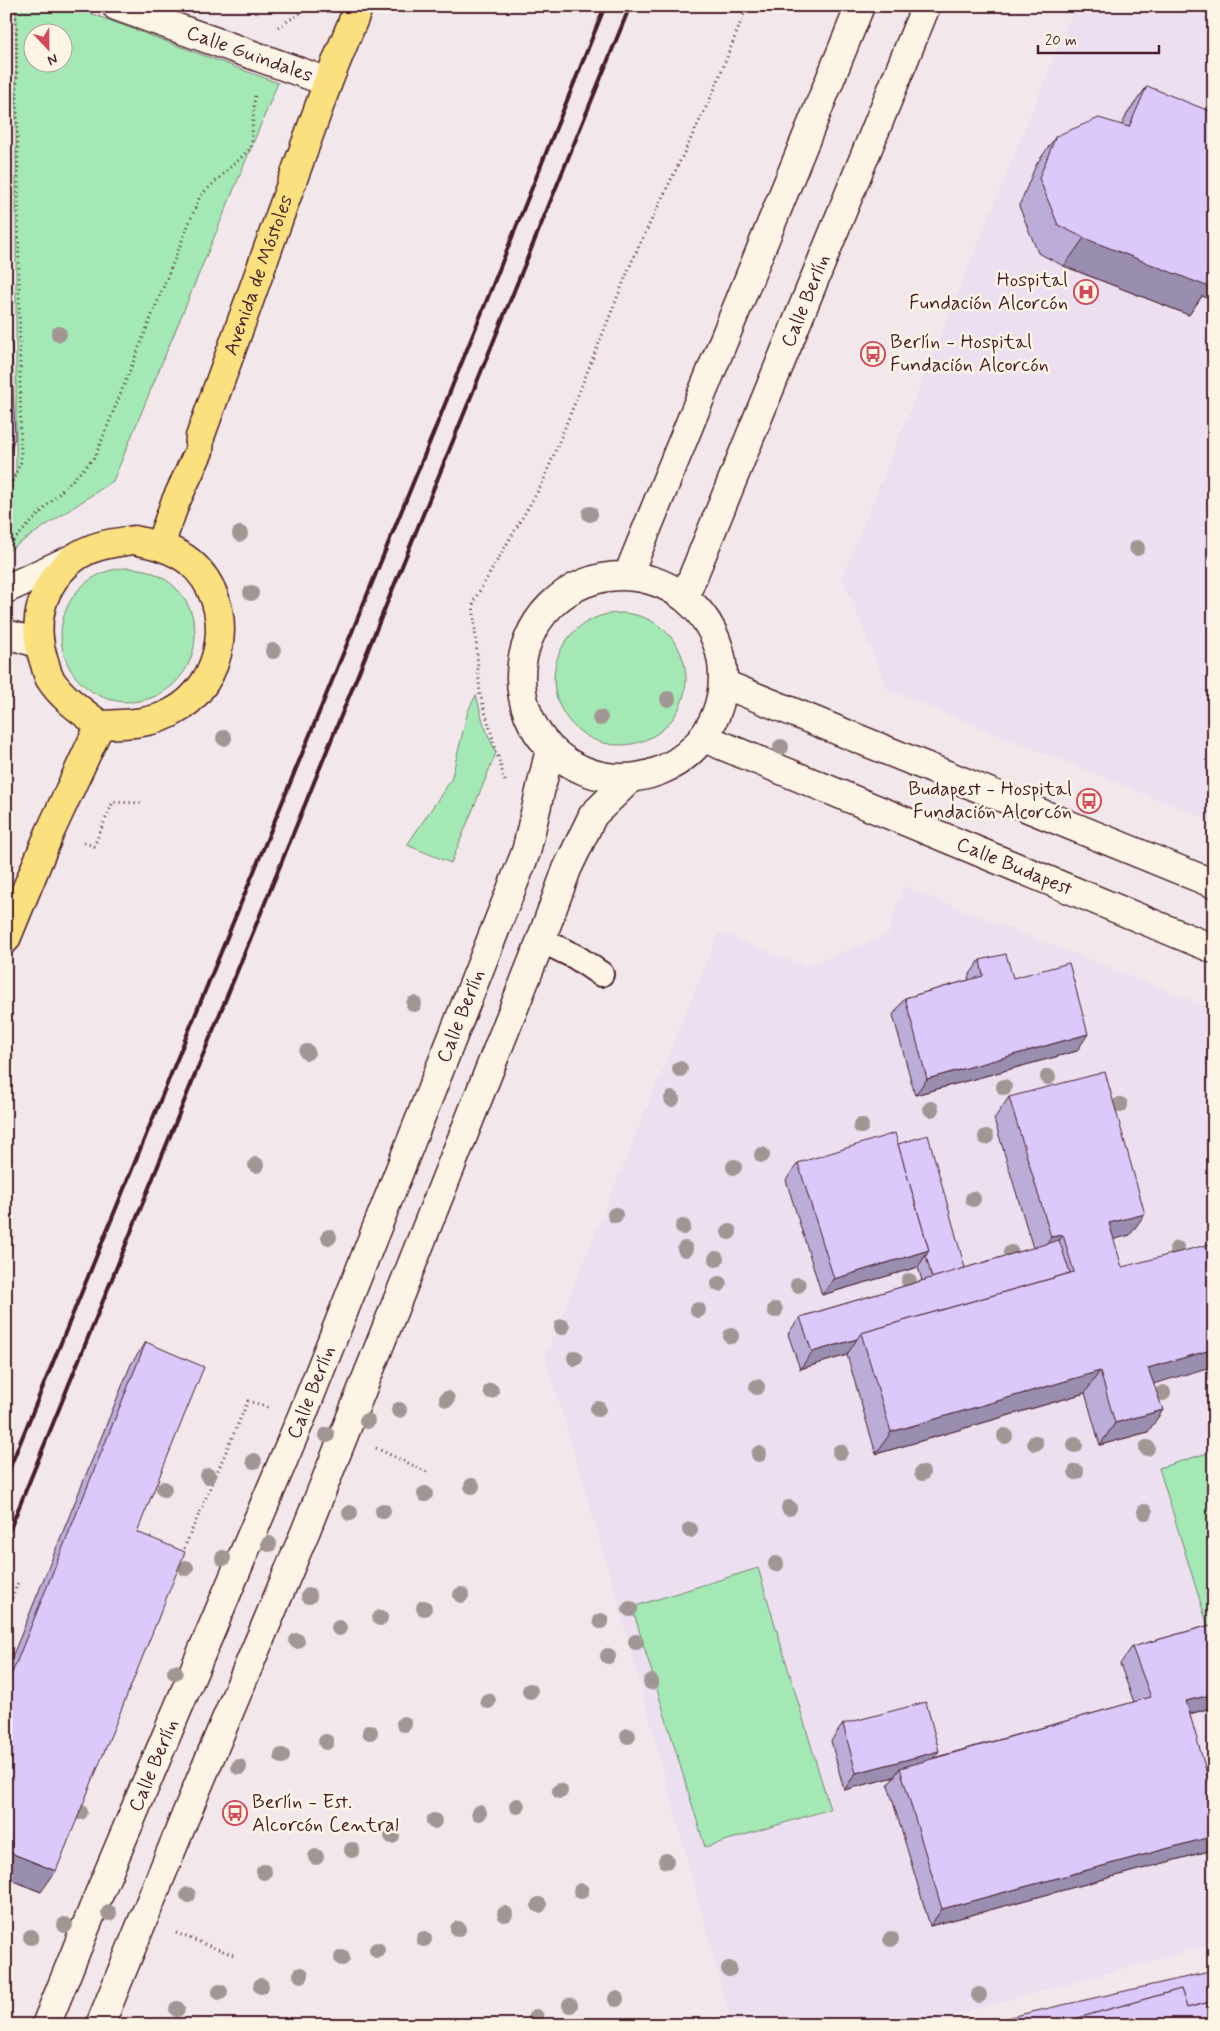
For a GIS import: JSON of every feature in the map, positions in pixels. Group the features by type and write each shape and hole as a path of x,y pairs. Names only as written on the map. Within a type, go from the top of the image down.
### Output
{"main road":[{"name":"Avenida de Móstoles","path":"160,545 175,503 199,450 200,437 328,82 359,6"},
{"path":"134,540 160,545 190,562 209,585 219,612 221,642 213,670 197,694 171,714 140,723 100,725 75,706 50,678 38,643 39,611 52,582 74,558 102,544 134,540"},
{"path":"6,938 50,832 100,725"}],"street":[{"name":"Calle Guindales","path":"116,6 328,82"},
{"path":"628,575 860,6"},
{"name":"Calle Berlín","path":"685,596 926,6"},
{"path":"6,589 74,558"},
{"path":"628,575 648,578 668,586 685,596 703,614 716,635 723,660 724,684 718,712 704,738 684,758 666,768 658,772 630,778 600,776 573,766 550,749 534,727 523,702 520,675 524,648 536,624 553,602 575,586 601,578 628,575"},
{"path":"6,634 38,643"},
{"path":"724,684 1214,884"},
{"name":"Calle Budapest","path":"704,738 1214,949"},
{"name":"Calle Berlín","path":"46,2025 97,1899 302,1416 526,852 550,749"},
{"path":"100,2025 306,1530 541,940 567,869 593,815 630,778"}],"lane":[{"path":"541,940 576,957 601,974"}],"path":[{"path":"6,496 21,462 16,6"},
{"path":"6,549 95,457 200,196 251,148 258,58 269,33 312,6"},
{"path":"507,787 480,694 474,602 542,484 634,256 713,94 747,6"},
{"path":"6,1612 18,1583"},
{"path":"143,1920 236,1956"}],"shaded area":[{"name":"Hospital Fundación Alcorcón","path":"1075,6 1214,6 1214,822 888,690 842,577"},
{"path":"903,886 1214,1009 1214,1944 918,2025 732,2025 615,1592 545,1356 719,932 806,967 888,934"}],"green space":[{"path":"16,6 71,6 278,83 113,481 6,552 6,495 16,472"},
{"path":"128,568 154,573 176,587 190,609 195,635 190,661 176,683 154,697 128,702 102,697 80,683 66,661 61,635 66,609 80,587 102,573"},
{"path":"620,613 633,614 645,618 667,632 681,654 685,666 685,692 681,704 667,726 645,740 633,744 620,745 607,744 595,740 573,726 559,704 555,692 554,679 555,666 559,654 573,632 595,618 607,614"},
{"path":"476,695 484,725 496,753 451,863 407,845 451,780 468,711"},
{"path":"1214,1451 1214,1646 1159,1468"},
{"path":"758,1568 830,1809 705,1847 632,1607"}],"building":[{"path":"1147,86 1214,113 1214,274 1209,287 1084,238 1058,225 1039,178 1056,136 1099,118 1129,127"},
{"path":"6,204 15,438 6,460"},
{"path":"1006,954 1013,978 1069,963 1088,1034 927,1079 905,998 983,976 980,960"},
{"path":"1105,1072 1145,1214 1109,1223 1122,1267 1214,1243 1214,1349 1148,1368 1163,1410 1115,1423 1100,1371 891,1432 861,1333 1074,1272 1063,1235 1051,1237 1009,1097"},
{"path":"895,1133 929,1250 834,1279 798,1163"},
{"path":"928,1135 965,1268 932,1278 926,1256 929,1250 898,1144"},
{"path":"1059,1240 1070,1273 861,1333 857,1339 812,1352 800,1317"},
{"path":"146,1342 204,1367 137,1532 185,1552 56,1871 6,1851 6,1688"},
{"path":"1214,1624 1214,1694 1186,1701 1214,1798 1214,1836 942,1909 900,1768 1151,1697 1132,1647"},
{"path":"926,1702 939,1751 856,1773 843,1724"},
{"path":"1214,1971 1214,2001 1187,2008 1181,1989 1053,2025 974,2025"},
{"path":"1181,1989 1187,2008 1214,2001 1214,2025 1053,2025"}],"railway":[{"path":"6,1477 433,434 605,6"},
{"path":"6,1539 630,6"}],"place":[{"name":"Hospital Fundación Alcorcón","path":"1086,292"},
{"name":"Berlín - Hospital Fundación Alcorcón","path":"873,354"},
{"name":"Budapest - Hospital Fundación Alcorcón","path":"1089,801"},
{"name":"Berlín - Est. Alcorcón Central","path":"235,1813"}]}
